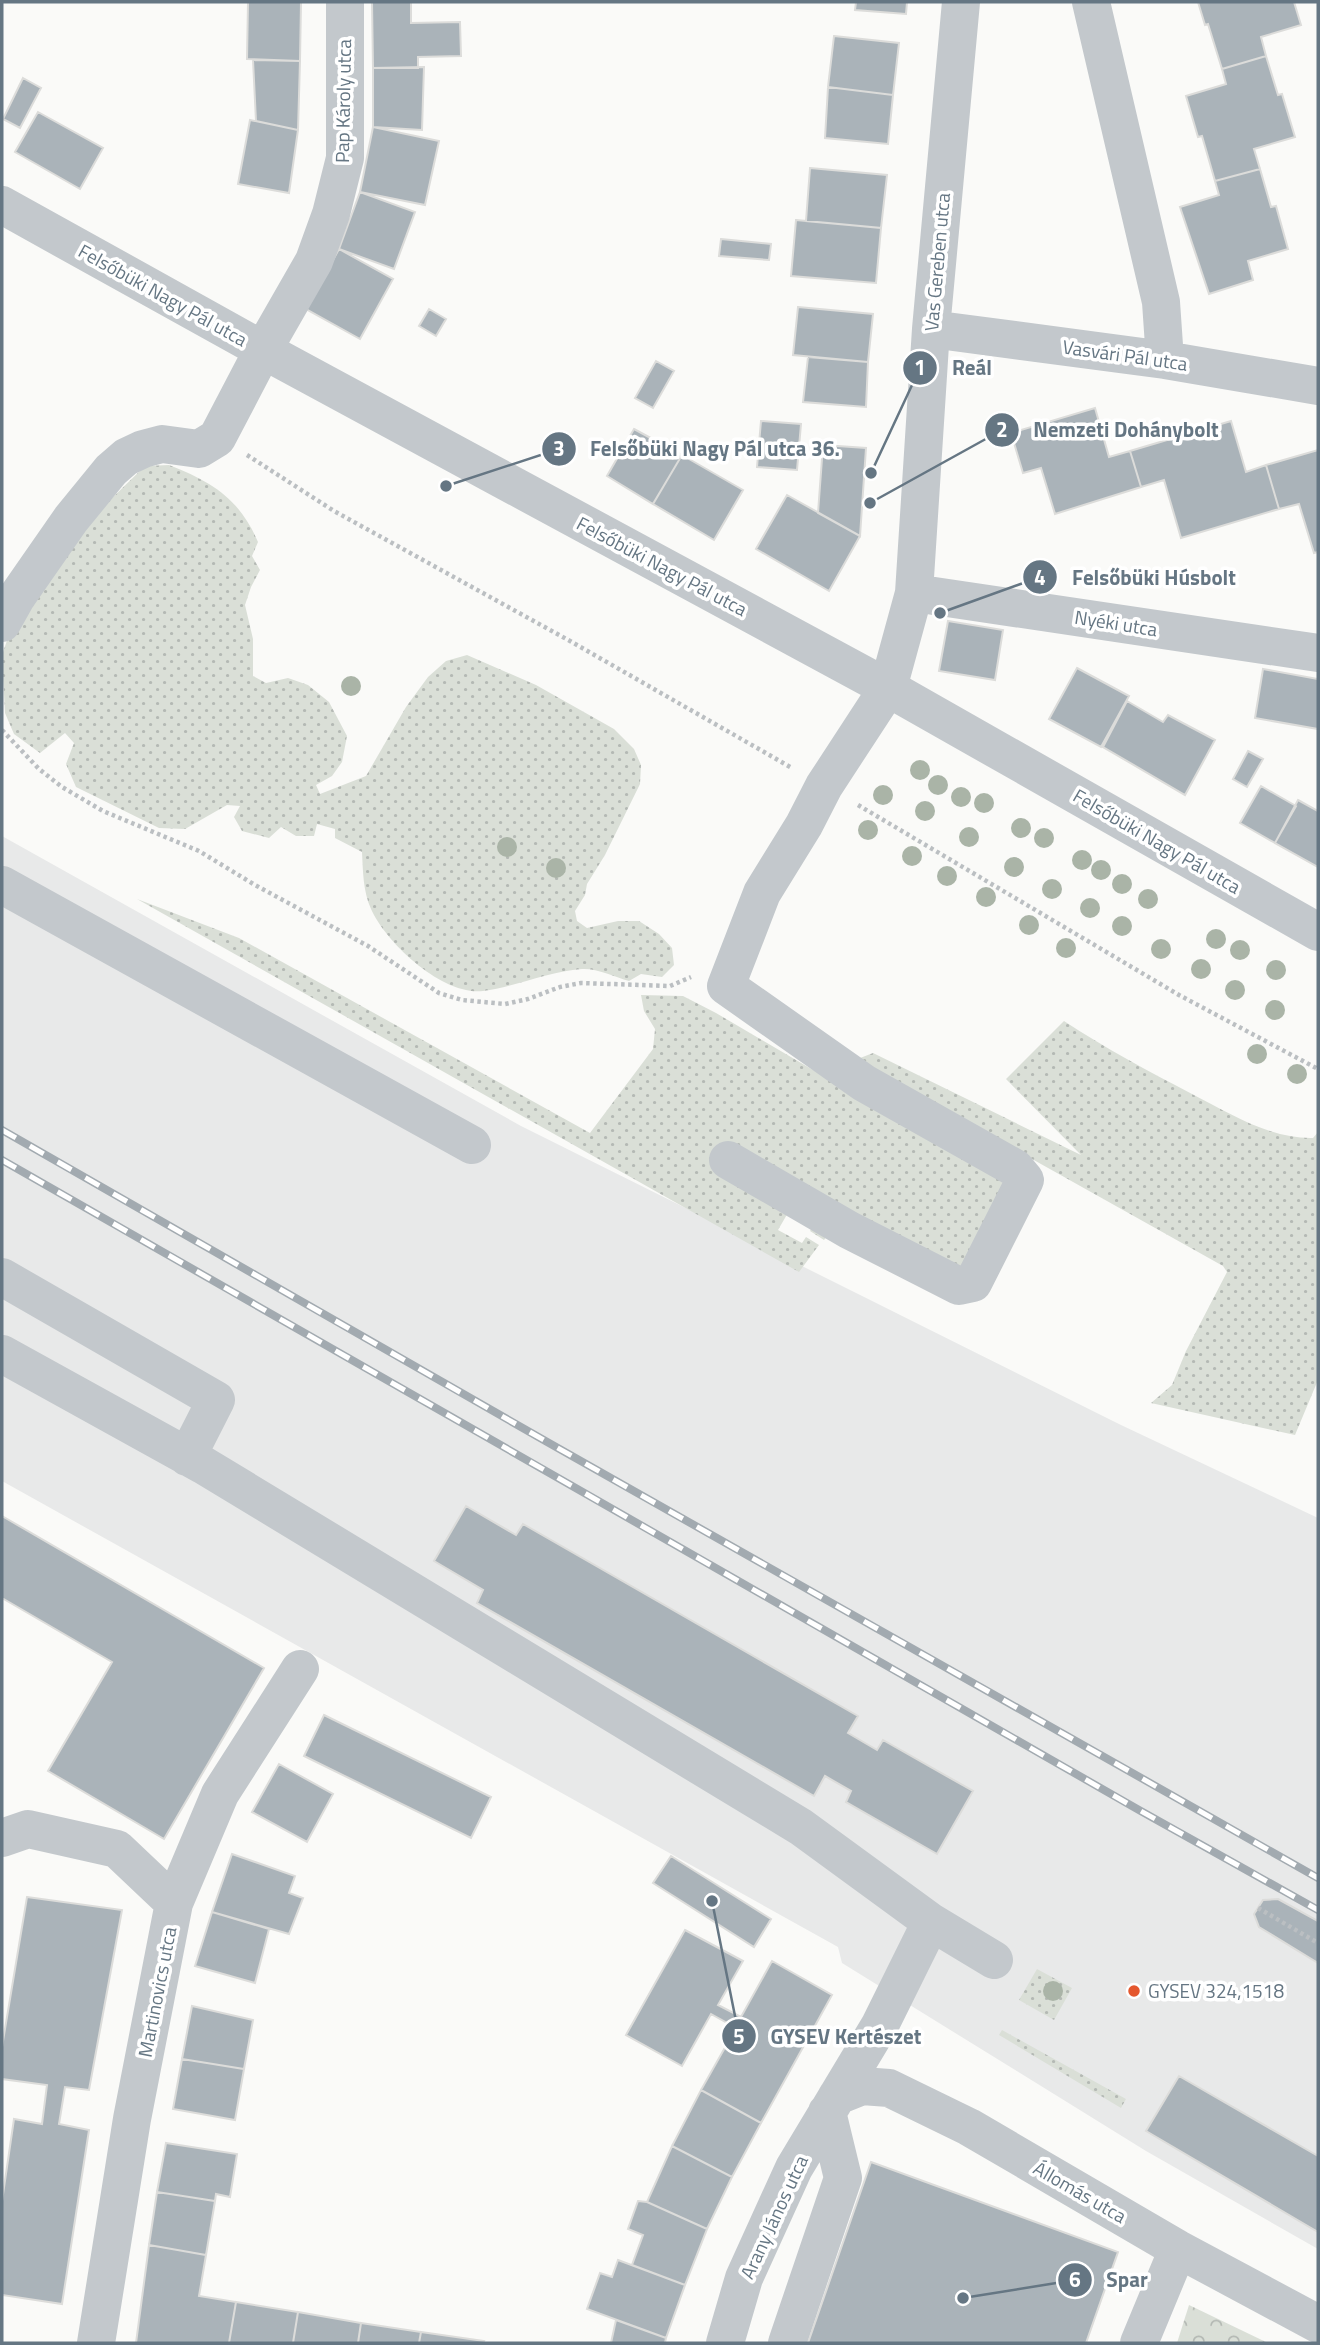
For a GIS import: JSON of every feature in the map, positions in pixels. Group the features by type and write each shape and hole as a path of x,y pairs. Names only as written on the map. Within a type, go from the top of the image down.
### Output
{"street":[{"name":"Pap Károly utca","path":"217,438 262,350 314,261 331,214 345,158 345,2"},
{"name":"Vas Gereben utca","path":"726,986 762,893 804,825 824,786 888,688 914,593 931,329 961,2"},
{"path":"1091,2 1161,302 1165,360"},
{"name":"Felsőbüki Nagy Pál utca","path":"2,205 262,350 888,688 1318,932"},
{"name":"Vasvári Pál utca","path":"931,329 1165,360 1318,386"},
{"path":"2,624 16,598 71,519 119,464 142,449 162,444 198,449 217,438"},
{"name":"Nyéki utca","path":"914,593 1318,653"},
{"path":"2,885 472,1145"},
{"path":"726,986 864,1083 1015,1168 1026,1180 973,1283 959,1286 849,1230 728,1160"},
{"path":"2,1277 216,1400 187,1457"},
{"path":"2,1354 187,1457 801,1827 931,1923 994,1960"},
{"name":"Martinovics utca","path":"96,2343 132,2119 174,1903 219,1794 300,1669"},
{"path":"2,1838 28,1829 117,1849 174,1903"},
{"name":"Arany János utca","path":"725,2343 744,2278 794,2168 880,2025 931,1923"},
{"name":"Állomás utca","path":"832,2104 862,2086 889,2088 969,2127 1178,2249 1318,2324"},
{"path":"787,2343 843,2178 832,2104"},
{"path":"1139,2343 1178,2249"}],"path":[{"path":"217,438 279,474 334,511 508,606 824,786 1167,988 1318,1069"},
{"path":"2,730 39,769 62,787 103,811 199,851 254,885 368,946 439,993 462,1000 505,1004 581,983 670,986 689,977 704,978 726,986"},
{"path":"1258,1908 1318,1943"}],"shaded area":[{"path":"2,836 521,1126 1121,1425 1318,1518 1318,2249 1146,2151 842,1963 838,1947 2,1481"}],"green space":[{"path":"169,465 223,493 242,514 258,542 252,556 260,570 245,605 253,639 253,676 266,683 288,678 308,685 329,702 347,736 342,762 332,776 316,785 320,794 366,776 406,707 428,677 446,661 467,655 536,685 614,729 634,749 641,765 640,784 575,911 577,921 587,928 618,921 639,921 659,934 672,948 674,965 662,977 641,974 629,981 599,971 582,969 483,991 451,985 418,965 389,937 378,922 366,895 362,852 335,838 335,829 317,824 314,836 296,836 281,827 269,838 242,831 234,817 240,806 227,805 185,829 159,828 76,787 66,764 74,743 65,733 40,753 14,734 5,713 2,655 13,623 71,538 145,466"},
{"path":"137,899 239,938 590,1133 653,1049 655,1029 644,1011 641,995 683,996 1007,1182 983,1236 955,1274 831,1231 824,1240 810,1231 814,1224 789,1211 778,1230 802,1243 806,1237 819,1245 799,1272"},
{"path":"1064,1021 1143,1068 1250,1124 1297,1137 1313,1138 1318,1132 1318,1380 1295,1435 1151,1403 1172,1385 1186,1351 1227,1272 1223,1266 1032,1159 1022,1162 855,1060 873,1053 1081,1155 1006,1079"},
{"path":"1037,1969 1072,1988 1054,2020 1019,2000"},
{"path":"1002,2030 1126,2099 1121,2108 999,2035"},
{"path":"1189,2305 1268,2343 1177,2343"}],"building":[{"path":"248,2 301,2 300,61 247,59"},
{"path":"372,2 411,2 411,23 460,22 461,56 418,57 418,68 373,68"},
{"path":"856,2 907,2 906,14 855,10"},
{"path":"1198,2 1294,2 1301,25 1261,37 1266,56 1222,69"},
{"path":"834,36 899,43 893,95 828,87"},
{"path":"1266,56 1278,95 1282,94 1295,137 1254,149 1260,169 1215,181 1202,136 1198,137 1186,96 1226,84 1222,69"},
{"path":"253,60 300,61 298,130 256,121"},
{"path":"424,67 422,130 373,127 373,68"},
{"path":"23,78 41,88 20,128 3,119"},
{"path":"828,87 893,95 888,144 825,138"},
{"path":"38,112 103,148 80,189 15,152"},
{"path":"250,120 298,130 289,193 238,184"},
{"path":"373,127 439,141 425,205 360,192"},
{"path":"810,168 887,175 881,228 806,221"},
{"path":"1260,169 1271,207 1276,206 1288,249 1248,261 1253,280 1209,294 1180,207 1219,195 1215,181"},
{"path":"360,192 415,212 394,269 339,249"},
{"path":"796,220 881,228 876,283 791,276"},
{"path":"721,239 771,244 769,260 719,256"},
{"path":"339,249 393,279 360,339 306,309"},
{"path":"798,307 873,314 868,362 793,355"},
{"path":"429,309 446,319 436,336 419,326"},
{"path":"808,357 868,362 866,407 803,402"},
{"path":"656,361 674,371 653,408 635,398"},
{"path":"1095,408 1109,457 1130,451 1141,487 1055,514 1041,468 1023,473 1011,433"},
{"path":"761,421 801,424 797,470 757,467"},
{"path":"1231,421 1246,472 1266,465 1279,509 1181,538 1164,480 1141,487 1130,451"},
{"path":"634,429 682,455 653,504 607,476"},
{"path":"823,445 866,448 860,536 818,513"},
{"path":"1318,450 1318,552 1314,553 1299,504 1279,509 1266,465"},
{"path":"682,455 743,490 714,540 653,504"},
{"path":"787,495 860,536 829,591 756,549"},
{"path":"948,621 1003,630 995,680 939,671"},
{"path":"1077,668 1129,696 1101,747 1049,719"},
{"path":"1263,669 1318,679 1318,729 1255,718"},
{"path":"1127,701 1163,722 1168,715 1215,740 1185,795 1103,747"},
{"path":"1248,751 1263,759 1247,787 1233,779"},
{"path":"1261,786 1296,806 1275,843 1240,823"},
{"path":"1298,800 1318,811 1318,867 1275,843"},
{"path":"466,1506 516,1535 523,1524 858,1716 848,1733 877,1750 883,1740 973,1791 937,1854 846,1802 851,1791 825,1776 814,1796 477,1603 483,1590 434,1561"},
{"path":"2,1516 264,1668 164,1839 48,1771 112,1662 2,1598"},
{"path":"324,1715 491,1797 471,1838 304,1756"},
{"path":"279,1764 333,1794 307,1842 252,1812"},
{"path":"232,1854 295,1876 289,1893 303,1898 289,1934 212,1912"},
{"path":"671,1856 771,1919 754,1947 653,1883"},
{"path":"27,1897 122,1910 89,2090 65,2087 59,2124 89,2130 62,2304 2,2295 2,2201 14,2119 42,2124 47,2085 2,2079 2,2047"},
{"path":"1278,1899 1318,1921 1318,1963 1259,1927 1254,1914 1263,1900"},
{"path":"212,1912 269,1929 255,1983 195,1966"},
{"path":"685,1930 743,1961 718,2005 741,2017 772,1961 832,1995 761,2123 701,2090 736,2028 711,2014 682,2066 626,2035"},
{"path":"192,2006 253,2020 244,2069 182,2059"},
{"path":"182,2059 244,2069 235,2120 173,2109"},
{"path":"1179,2076 1318,2156 1318,2232 1146,2131"},
{"path":"701,2090 761,2123 732,2177 672,2146"},
{"path":"166,2143 237,2154 230,2197 216,2194 215,2201 157,2192"},
{"path":"672,2146 732,2177 707,2229 647,2202"},
{"path":"871,2162 1118,2252 1086,2343 808,2343"},
{"path":"157,2192 215,2201 206,2255 149,2245"},
{"path":"638,2201 647,2202 707,2229 685,2285 632,2265 643,2235 628,2229"},
{"path":"149,2245 206,2255 199,2296 236,2302 229,2343 136,2343"},
{"path":"618,2260 685,2285 666,2338 587,2309 600,2273 612,2277"},
{"path":"236,2302 298,2312 293,2343 229,2343"},
{"path":"298,2312 361,2323 358,2343 293,2343"},
{"path":"616,2320 666,2338 665,2343 611,2343"},
{"path":"361,2323 421,2332 419,2343 358,2343"},
{"path":"421,2332 484,2341 419,2343"}],"railway":[{"path":"2,1130 1318,1878"},
{"path":"2,1160 1318,1910"}],"place":[{"name":"Reál","path":"871,473"},
{"name":"Felsőbüki Nagy Pál utca 36.","path":"446,486"},
{"name":"Nemzeti Dohánybolt","path":"870,503"},
{"name":"Felsőbüki Húsbolt","path":"940,613"},
{"name":"GYSEV Kertészet","path":"712,1901"},
{"name":"GYSEV 324,1518","path":"1134,1991"},
{"name":"Spar","path":"963,2298"}]}
